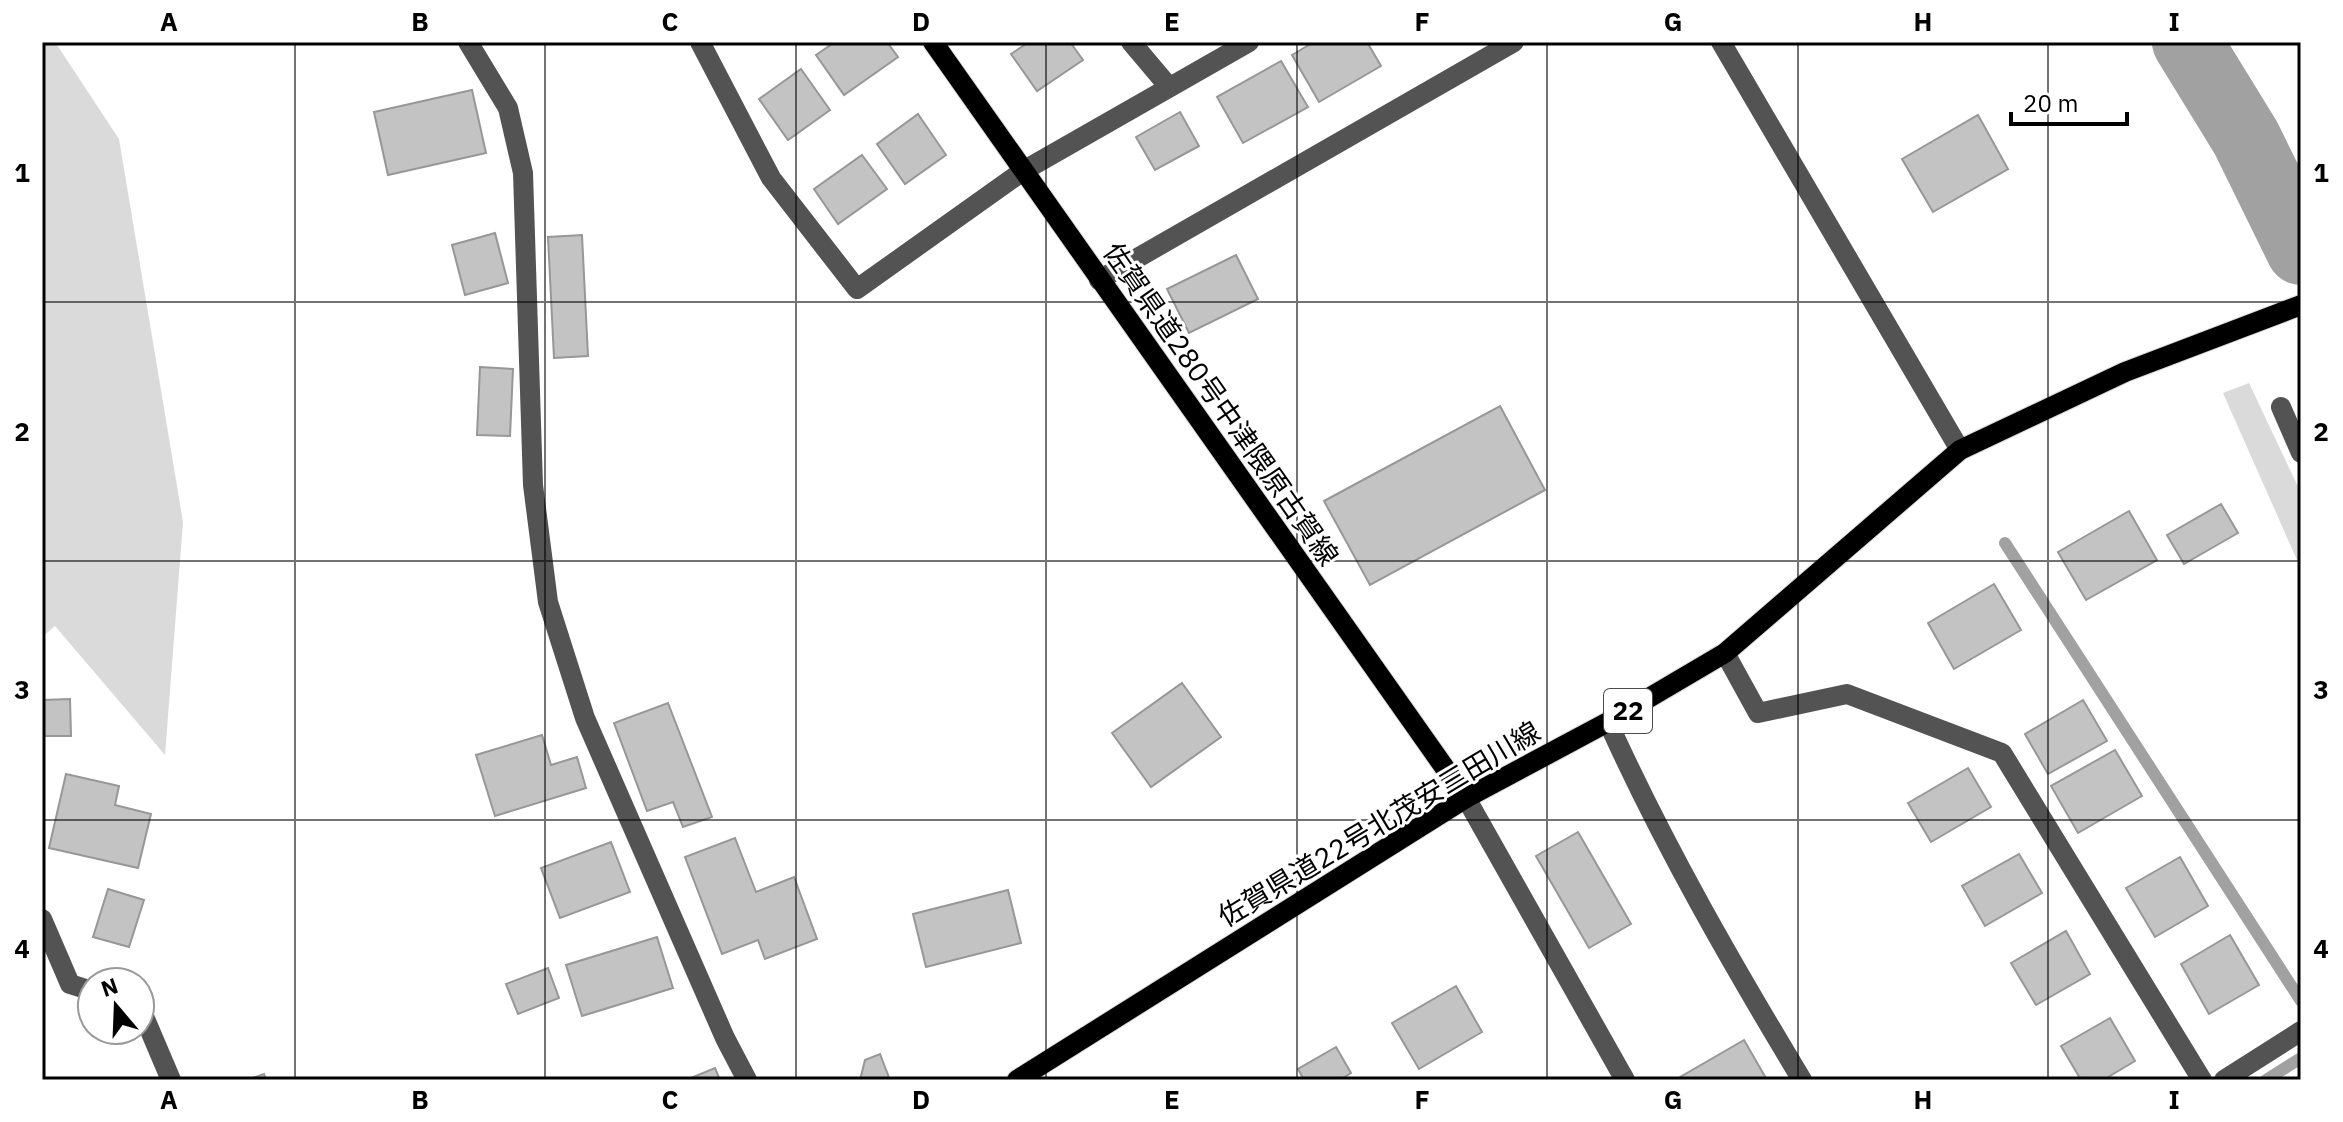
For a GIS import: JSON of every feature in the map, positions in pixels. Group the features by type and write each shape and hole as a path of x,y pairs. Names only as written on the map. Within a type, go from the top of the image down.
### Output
{"main road":[{"name":"佐賀県道280号中津隈原古賀線","path":"933,42 1466,798"},
{"name":"佐賀県道22号北茂安三田川線","path":"1017,1080 1466,798 1608,722 1725,653 1960,450 2125,372 2301,305"}],"street":[{"path":"468,42 508,108 523,173 533,485 548,602 585,718 725,1038 747,1080"},
{"path":"700,42 771,178 857,289 1023,171 1249,42"},
{"path":"1131,42 1169,87"},
{"path":"1099,280 1514,42"},
{"path":"1721,42 1960,450"},
{"path":"2281,407 2301,453"},
{"path":"1725,653 1758,713 1847,694 2002,753 2202,1080"},
{"path":"1608,722 1642,796 1753,1000 1802,1080"},
{"path":"1466,798 1625,1080"},
{"path":"42,919 70,984 76,986"},
{"path":"2224,1080 2301,1031"},
{"path":"156,1045 171,1080"}],"shaded area":[{"path":"42,42 55,42 119,139 183,522 165,755 55,626 42,637"},
{"path":"2249,383 2301,493 2301,569 2223,393"}],"building":[{"path":"835,42 887,42 898,57 844,95 816,55"},
{"path":"1029,42 1070,42 1083,60 1037,91 1011,54"},
{"path":"1314,42 1367,42 1381,66 1319,102 1292,55"},
{"path":"1281,61 1308,107 1243,143 1217,97"},
{"path":"801,69 830,110 788,140 759,99"},
{"path":"472,90 486,153 388,175 374,112"},
{"path":"1180,112 1199,146 1155,170 1136,137"},
{"path":"918,114 946,155 905,184 877,144"},
{"path":"1978,115 2008,169 1933,212 1902,159"},
{"path":"862,155 887,189 838,224 814,189"},
{"path":"495,233 508,283 465,295 452,245"},
{"path":"582,235 588,356 554,358 548,237"},
{"path":"1236,255 1258,299 1189,333 1167,289"},
{"path":"480,367 513,369 510,436 477,435"},
{"path":"1500,406 1545,490 1370,585 1324,501"},
{"path":"2221,504 2238,533 2184,564 2167,535"},
{"path":"2129,511 2157,560 2086,600 2058,552"},
{"path":"1994,584 2021,630 1954,669 1928,623"},
{"path":"1182,683 1221,737 1151,787 1112,733"},
{"path":"70,699 71,736 42,736 42,700"},
{"path":"2083,700 2107,741 2048,774 2025,734"},
{"path":"668,703 712,817 683,827 673,802 647,811 614,723"},
{"path":"542,735 551,765 577,757 586,788 495,816 476,755"},
{"path":"2115,750 2142,796 2078,833 2051,786"},
{"path":"1968,768 1991,807 1931,842 1908,803"},
{"path":"66,774 119,786 115,805 151,814 138,868 49,848"},
{"path":"1578,832 1631,924 1589,948 1536,856"},
{"path":"735,838 756,892 794,877 817,939 765,959 758,940 722,954 685,857"},
{"path":"611,842 630,892 560,918 541,868"},
{"path":"2019,854 2042,893 1985,926 1962,886"},
{"path":"2180,857 2208,906 2155,937 2126,888"},
{"path":"108,889 144,900 129,947 93,937"},
{"path":"1008,890 1021,943 926,967 913,914"},
{"path":"2066,931 2090,974 2036,1005 2011,963"},
{"path":"2230,935 2259,985 2209,1014 2181,964"},
{"path":"657,937 673,988 582,1016 566,965"},
{"path":"548,968 559,998 518,1014 506,984"},
{"path":"1456,986 1482,1032 1419,1069 1392,1023"},
{"path":"2110,1018 2135,1061 2103,1080 2081,1080 2061,1046"},
{"path":"1744,1040 1767,1080 1675,1080"},
{"path":"1336,1047 1351,1073 1340,1080 1304,1080 1298,1069"},
{"path":"880,1054 890,1080 860,1080 865,1060"},
{"path":"715,1068 720,1080 686,1080"},
{"path":"264,1074 266,1080 247,1080"}],"waterway":[{"path":"2187,42 2246,138 2301,250"},
{"path":"2005,543 2301,1001"},
{"path":"2266,1080 2301,1058"}]}
